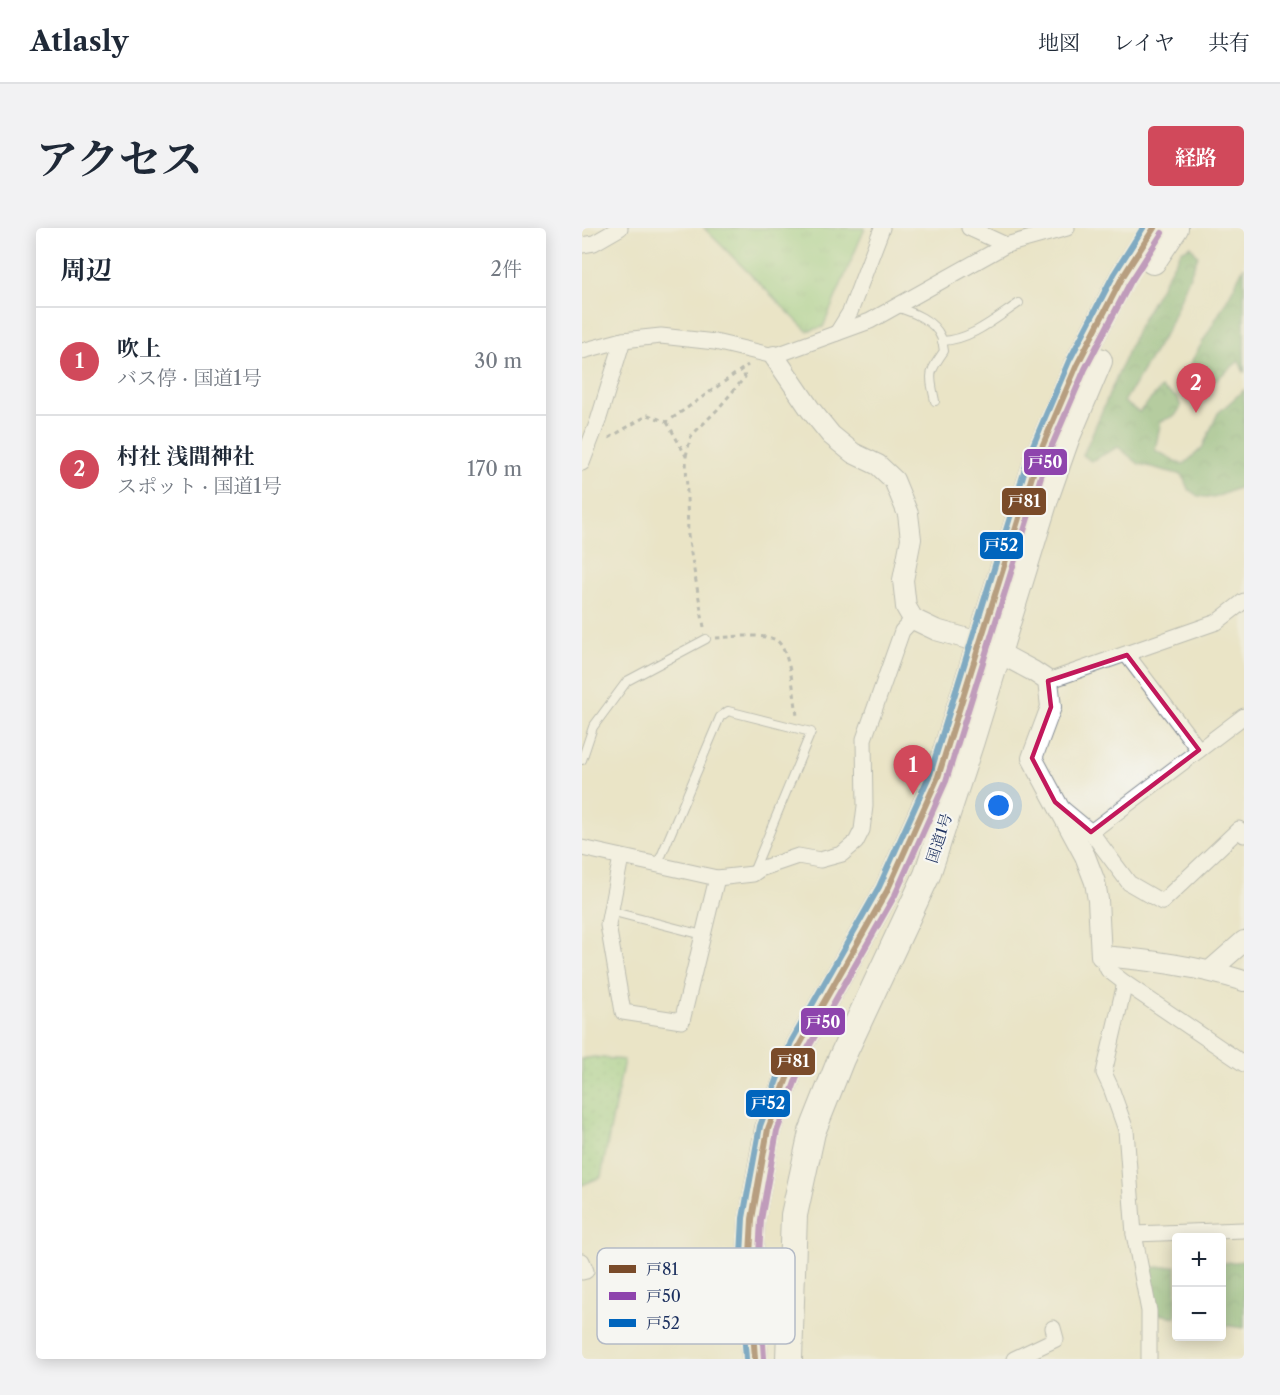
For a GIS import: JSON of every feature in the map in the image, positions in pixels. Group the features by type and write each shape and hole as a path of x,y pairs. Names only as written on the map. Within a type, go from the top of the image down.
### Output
{"highway":[{"name":"国道1号","path":"793,1248 794,1215 812,1132 841,1059 927,875 1043,444 1077,365 1122,278 1154,228"},
{"name":"国道1号","path":"750,1248 752,1219 768,1129 799,1046 886,891 934,788 1092,375 1136,286 1175,228"},
{"name":"国道1号","path":"754,1344 755,1359"},
{"name":"国道1号","path":"789,1359 790,1344"}],"street":[{"path":"582,245 594,243 620,228"},
{"path":"837,333 849,312 882,228"},
{"path":"969,228 1006,245"},
{"path":"582,351 622,340 662,336 689,338 769,355 870,321 1006,245 1067,228"},
{"path":"582,463 622,340"},
{"path":"769,355 831,435 852,453 878,465 894,480 908,514 911,539 903,580 906,607 914,619 936,630 989,647 1047,681 1051,707 1032,758 1085,856 1095,882 1101,956 1108,970 1244,1064"},
{"path":"1047,681 1217,622 1244,601"},
{"path":"582,848 717,878 756,871 798,856 820,860 842,854 856,842 862,830 865,806 864,739 902,631 914,619"},
{"path":"1127,655 1199,750"},
{"path":"1091,832 1199,750 1242,721"},
{"path":"1055,802 1091,832 1129,883 1162,902 1242,830"},
{"path":"621,857 608,925 623,1012 682,1021 717,878"},
{"path":"1211,970 1244,941"},
{"path":"1101,956 1211,970 1244,981"},
{"path":"1125,983 1104,1073 1112,1088 1126,1130 1134,1234 1149,1311 1149,1359"},
{"path":"1134,1234 1243,1230"},
{"path":"582,1261 586,1271 582,1272"},
{"path":"1014,1359 1056,1338 1053,1328"}],"lane":[{"path":"942,341 954,341 978,330 1020,303"},
{"path":"895,307 912,312 930,322 941,336 944,351 930,370 929,377 935,400"},
{"path":"582,760 593,727 627,681 706,639"},
{"path":"657,866 720,717 728,711 811,732 756,871"},
{"path":"610,911 703,934"}],"path":[{"path":"667,422 742,370 769,355"},
{"path":"742,370 745,377 691,436 686,456 688,536 706,639 746,635 776,640 786,657 800,729"},
{"path":"593,434 609,438 648,415 667,422 686,456"}],"highlighted area":[{"path":"1127,655 1199,750 1091,832 1055,802 1032,758 1051,707 1048,681"}],"green space":[{"path":"704,228 865,228 823,327 807,331"},
{"path":"1191,246 1198,256 1168,329 1124,402 1139,412 1161,388 1178,398 1181,407 1175,416 1161,421 1155,450 1183,465 1202,448 1218,413 1244,390 1244,488 1238,488 1214,498 1198,496 1188,489 1182,475 1139,464 1118,447 1091,461 1083,455 1138,327 1181,251"},
{"path":"1244,266 1244,373 1239,361 1216,380 1187,369 1229,296"},
{"path":"594,1057 624,1060 601,1177 582,1185 582,1059"},
{"path":"1244,1261 1244,1328 1226,1326 1226,1263"},
{"path":"1172,1266 1172,1316 1158,1314 1148,1268"}],"transit line":[{"name":"戸52","path":"741,1248 743,1218 760,1126 791,1042 879,887 930,774 1031,450 1069,361 1114,274 1143,228"},
{"name":"戸81","path":"750,1248 752,1219 768,1129 799,1046 887,891 938,777 1039,454 1077,365 1122,278 1154,228"},
{"name":"戸50","path":"759,1248 761,1220 777,1131 807,1050 895,895 946,781 1047,457 1085,369 1130,283 1162,233"},
{"name":"戸52","path":"745,1344 746,1359"},
{"name":"戸81","path":"754,1344 755,1359"},
{"name":"戸50","path":"763,1344 764,1358"}],"place":[{"name":"村社 浅間神社","path":"1196,413"},
{"name":"吹上","path":"913,795"}]}
